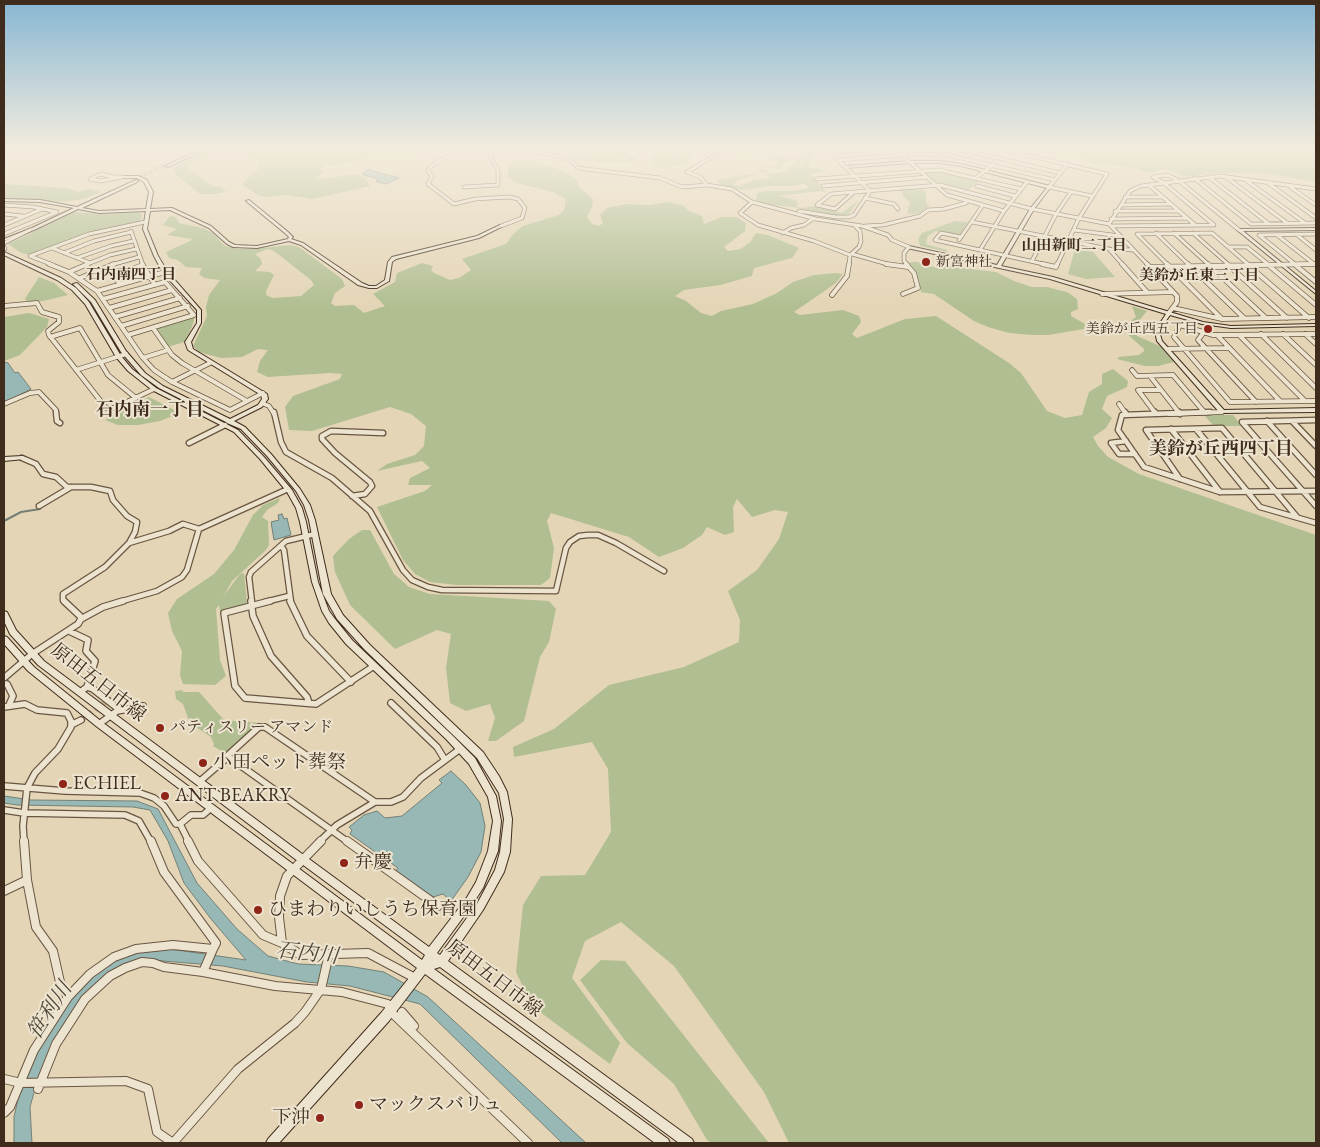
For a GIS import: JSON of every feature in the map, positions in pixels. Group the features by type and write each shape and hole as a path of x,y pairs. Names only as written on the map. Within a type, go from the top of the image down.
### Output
{"street":[{"path":"43,202 106,212 148,209 173,210 210,227 226,242 234,246 257,247 289,240 305,245 360,284 374,287 387,281 390,262 394,258 478,237 522,218 525,208 520,202"},
{"path":"4,244 89,202"},
{"path":"149,202 145,229 153,249 165,272 199,310 199,322 189,339 188,345 193,353 263,393"},
{"path":"249,202 291,236 289,240"},
{"path":"451,202 454,204 464,204 469,202"},
{"path":"863,202 854,215 843,218 752,202 740,212 758,225 889,266 908,267"},
{"path":"821,202 817,205 835,209 843,202"},
{"path":"882,202 894,204 898,209"},
{"path":"970,202 1004,211"},
{"path":"1001,202 1110,225 1214,225 1186,202"},
{"path":"1000,266 1038,202"},
{"path":"1032,262 1056,214 1065,202"},
{"path":"961,238 941,233 935,240 1056,267 1089,202"},
{"path":"1110,225 1111,219 1123,202"},
{"path":"1168,202 1195,225"},
{"path":"1204,202 1316,293"},
{"path":"1223,202 1251,224 1316,223"},
{"path":"1240,202 1269,224"},
{"path":"1258,202 1288,224"},
{"path":"1275,202 1305,224"},
{"path":"1293,202 1316,218"},
{"path":"776,207 814,218 862,226 883,225 920,216 928,210 944,209 964,203 976,206 974,212 977,213"},
{"path":"980,250 1010,204"},
{"path":"1121,205 1170,204"},
{"path":"4,205 42,208 57,212 4,244"},
{"path":"956,245 983,205"},
{"path":"5,224 42,208"},
{"path":"4,244 75,208"},
{"path":"1116,212 1179,211"},
{"path":"4,214 25,216"},
{"path":"783,233 789,228 804,225 814,218"},
{"path":"1111,219 1187,218"},
{"path":"145,222 95,232 30,256 69,272 97,291 143,358 154,370 172,382 230,410 263,393"},
{"path":"972,222 1109,249 1134,250"},
{"path":"131,225 133,241 139,257 155,285"},
{"path":"832,295 848,276 851,255 858,247 862,238 860,230 855,225"},
{"path":"1110,225 1178,299 1157,331 1160,341 1222,412"},
{"path":"862,226 888,235 892,240 909,247 1051,278 1202,324 1224,326 1316,325"},
{"path":"1239,230 1316,229"},
{"path":"1074,230 1120,236"},
{"path":"64,253 94,241 131,232"},
{"path":"1174,233 1266,318"},
{"path":"1193,233 1287,318"},
{"path":"1222,319 1138,234 1212,233 1309,318"},
{"path":"1156,234 1244,318"},
{"path":"1296,234 1316,250"},
{"path":"1315,235 1259,235 1316,282"},
{"path":"1277,235 1315,264"},
{"path":"78,258 105,248 133,241"},
{"path":"4,244 78,292 123,356 130,370 154,389 228,423 245,440 288,489 299,508 315,582 326,611 349,642 472,761 492,796 495,809 496,836 494,851 480,885 431,953 424,968 395,1010 276,1142"},
{"path":"903,294 918,288 914,273 904,261 904,253 909,247"},
{"path":"1228,247 1247,247 1316,305"},
{"path":"52,248 91,263"},
{"path":"69,272 120,252 136,249"},
{"path":"1109,249 1153,298"},
{"path":"80,278 119,262 139,257"},
{"path":"1149,267 1315,264"},
{"path":"121,284 112,276 143,265"},
{"path":"97,291 165,272"},
{"path":"103,299 165,282 194,315 128,335"},
{"path":"109,308 172,290"},
{"path":"1102,294 1173,292"},
{"path":"115,316 180,298"},
{"path":"4,306 37,303 42,312 58,316 59,322 48,331 50,337 108,409 154,389"},
{"path":"121,326 188,306"},
{"path":"1173,308 1222,319 1316,317"},
{"path":"1316,334 1217,335 1180,325 1174,333 1174,337 1182,349 1230,402 1316,400"},
{"path":"50,337 80,328 100,363 119,386 136,398"},
{"path":"153,328 168,350 182,363 247,401"},
{"path":"1204,332 1198,340 1256,402"},
{"path":"1261,334 1316,388"},
{"path":"1283,334 1316,365"},
{"path":"1305,334 1316,344"},
{"path":"1217,335 1280,401"},
{"path":"1239,335 1305,401"},
{"path":"1167,349 1229,348"},
{"path":"143,358 168,350"},
{"path":"76,370 123,356"},
{"path":"123,356 155,384 252,437 298,490 307,505 327,594 340,617 366,648 480,756 503,792 508,827 505,852 499,872 480,907 442,961 424,968"},
{"path":"172,382 210,363"},
{"path":"1132,370 1137,376 1173,375 1205,413"},
{"path":"1150,376 1180,414"},
{"path":"1156,414 1138,390 1161,390"},
{"path":"4,404 30,393 39,392 56,410 56,421 60,423"},
{"path":"189,443 262,403 264,399 263,393"},
{"path":"262,403 273,410 281,442 286,452 332,478 370,511 403,570 412,580 442,590 556,591 566,548 570,542 579,536 588,535 598,536 616,543 664,571"},
{"path":"1119,404 1127,415"},
{"path":"1316,410 1122,415 1118,430 1144,467 1220,492 1316,490"},
{"path":"1316,420 1242,422 1316,506"},
{"path":"1267,421 1316,475"},
{"path":"1292,421 1316,446"},
{"path":"1180,479 1146,430 1222,428 1297,517"},
{"path":"1171,429 1220,492"},
{"path":"1196,429 1260,507 1316,523"},
{"path":"352,496 365,494 372,486 370,482 335,453 322,439 322,436 331,431 383,433"},
{"path":"1126,441 1111,443 1119,454 1135,454"},
{"path":"4,459 22,458 36,464 43,474 56,477 70,487"},
{"path":"39,506 70,487 91,487 110,491 113,500 127,516 137,522 134,535 129,543 105,567 63,594 63,600 81,619"},
{"path":"129,543 169,531 183,524 199,529 288,489"},
{"path":"4,677 32,654 69,631 81,619 103,608 157,591 182,577 187,570 199,529"},
{"path":"309,704 307,697 272,657 253,616 249,575 287,541 315,534"},
{"path":"281,546 284,550 289,596 308,638 351,682"},
{"path":"289,596 224,613 235,688 248,700 319,703 374,666"},
{"name":"原田五日市線","path":"4,614 13,632 32,654 83,689 110,715 688,1143"},
{"path":"69,631 88,640 86,650 95,661 83,689 108,701 120,710"},
{"name":"原田五日市線","path":"4,639 23,662 99,724 424,968 664,1143"},
{"path":"4,684 7,684 13,696 7,706"},
{"path":"390,703 437,747 445,760"},
{"path":"7,706 25,704 37,710 67,712 71,724"},
{"path":"99,724 120,710 143,706"},
{"path":"68,997 60,982 53,951 36,928 27,880 26,790 35,773 58,748 71,724 81,720"},
{"path":"199,782 228,757 259,726 265,727 375,802"},
{"path":"282,943 279,917 280,896 287,876 292,869 330,830 375,802 391,802 403,797 422,778 460,749"},
{"path":"228,757 438,906"},
{"path":"4,786 26,790 140,793 154,798 164,806 176,824 180,824 198,861 263,935 282,943 301,955 329,957 368,953 414,980"},
{"path":"180,824 191,815 203,815 212,808"},
{"path":"4,810 117,814 139,821 147,832 160,864 169,880 216,943 203,970"},
{"path":"4,891 27,880"},
{"path":"4,1113 10,1107 34,1050 68,997 90,974 114,957 136,948 172,945 213,950"},
{"path":"4,1079 38,1085 126,1081 148,1089 157,1132 173,1143 238,1069 295,1023 320,990 329,957"},
{"path":"38,1085 56,1044 85,999 110,976 142,962 153,963 164,968 203,970 275,986 342,992 364,996 388,1004 414,1026"},
{"path":"395,1010 528,1143"}],"green space":[{"path":"566,202 593,202 587,217 592,224 599,226 603,223 600,215 607,208 627,204 649,205 667,202 683,205 689,211 702,216 704,224 722,217 736,217 746,223 745,231 724,247 728,251 741,249 751,241 756,233 768,235 799,248 792,258 754,268 752,276 720,285 684,290 675,296 686,301 701,313 712,316 721,311 753,304 777,293 793,282 814,275 836,273 843,274 836,283 794,312 800,315 843,310 859,316 861,322 852,334 857,338 905,319 936,316 1009,363 1021,373 1047,411 1065,418 1082,415 1089,392 1102,384 1102,374 1113,369 1128,381 1127,387 1107,396 1102,409 1112,418 1106,428 1093,437 1108,457 1139,474 1316,535 1316,1143 789,1143 764,1092 674,966 621,922 585,941 572,978 620,1043 610,1064 532,1006 516,972 523,905 541,876 585,875 611,832 608,769 592,742 514,757 513,747 554,729 609,685 684,667 739,642 740,620 728,591 757,570 779,539 788,512 775,510 752,517 737,499 733,507 734,532 725,535 707,527 702,535 683,548 659,557 629,537 551,513 547,521 554,548 550,578 541,585 457,585 430,582 415,574 403,560 377,507 425,491 432,485 408,485 410,478 430,468 422,461 377,471 387,464 415,455 424,446 426,426 411,414 390,407 312,431 289,430 285,407 293,396 340,379 342,374 268,377 257,372 260,361 268,350 258,349 242,357 221,358 199,352 193,346 207,316 206,307 209,295 220,280 204,278 199,274 202,268 186,267 178,260 169,258 166,252 192,239 167,235 177,229 163,225 170,216 176,217 179,223 203,228 213,233 225,246 239,249 290,245 299,247 342,279 345,286 335,293 331,303 335,306 354,305 364,313 385,306 373,294 395,282 397,273 422,263 433,266 431,270 434,273 450,280 459,278 471,270 462,259 506,244 513,234 523,226 559,215 564,210","holes":["268,249 274,251 311,280 314,285 301,296 273,298 266,295 274,275 270,272 255,271 262,264 261,259 255,254"]},
{"path":"757,202 797,202 798,204 796,207 814,206 842,213 858,202 849,214 838,216 792,207"},
{"path":"910,202 926,202 930,205 920,213 910,214 907,213"},
{"path":"75,212 105,214 138,212 142,214 140,222 95,232 31,255 21,253 8,244"},
{"path":"955,221 968,222 959,236 936,231 928,236 926,244 947,250 948,252 920,246 918,239 922,233"},
{"path":"1075,249 1093,252 1115,277 1086,279 1068,274"},
{"path":"918,262 926,267 945,266 996,272 1032,287 1047,287 1067,292 1077,299 1078,309 1071,312 1071,316 1085,324 1084,329 1048,335 1033,335 1009,333 988,327 974,321 934,294 921,292 919,280 908,264"},
{"path":"39,277 54,283 68,295 43,301 28,302 25,299"},
{"path":"1132,306 1147,311 1133,328 1137,336 1160,346 1174,362 1158,366 1145,366 1117,359 1119,357 1139,355 1144,351 1126,333 1126,327 1129,322 1136,317"},
{"path":"29,313 49,319 47,327 20,355 4,361 4,317"},
{"path":"195,316 192,327 184,342 168,347 156,329"},
{"path":"149,397 180,413 160,421 138,425 118,425 105,420"},
{"path":"1204,415 1233,415 1242,426 1214,426"},
{"path":"280,498 278,503 267,510 262,517 268,521 269,545 232,581 223,597 240,574 244,573 247,602 244,605 222,611 220,611 219,605 216,609 220,660 226,676 215,685 183,684 180,675 182,651 172,631 168,613 177,599 214,574 234,550 253,515 263,505"},
{"path":"362,530 370,530 394,574 409,587 430,594 549,601 556,609 549,642 540,657 524,721 496,741 488,741 495,718 490,704 466,711 450,703 446,668 451,634 437,630 395,649 350,605 335,572 333,556 349,539"},
{"path":"183,690 182,692 199,692 224,720 259,723 225,753 213,746 211,737 193,725 188,718 183,704 176,699 175,691"},
{"path":"601,960 625,961 769,1143 712,1143 707,1140 674,1084 627,1043 580,980"}],"water":[{"path":"4,362 8,363 15,373 18,372 31,389 4,403"},
{"path":"282,514 284,519 287,518 291,535 274,540 271,522 279,520 278,515"},
{"path":"451,771 466,785 480,803 485,826 481,852 468,877 451,901 443,894 433,897 396,871 398,868 350,834 352,830 349,827 364,815 377,811 385,818 402,816 442,783 439,780"},
{"path":"4,796 31,800 137,801 158,809 197,883 237,929 268,956 298,964 348,966 384,972 428,997 586,1143 562,1143 420,1004 350,986 307,982 223,966 151,960 96,984 52,1046 38,1078 30,1107 32,1143 14,1143 14,1117 20,1090 39,1048 63,1009 86,982 110,963 135,953 163,948 246,960 211,919 184,883 168,841 150,810 133,807 17,805 4,803"}],"waterway":[{"path":"792,211 805,215"},
{"path":"819,218 859,224"},
{"path":"898,220 907,218"},
{"path":"883,224 893,221"},
{"path":"4,521 21,512 40,509"}],"tunnel":[{"path":"81,720 107,701"}],"place":[{"name":"新宮神社","path":"926,262"},
{"name":"美鈴が丘西五丁目","path":"1208,329"},
{"name":"パティスリー アマンド","path":"160,728"},
{"name":"小田ペット葬祭","path":"203,763"},
{"name":"ECHIEL","path":"63,784"},
{"name":"ANT BEAKRY","path":"165,796"},
{"name":"弁慶","path":"344,863"},
{"name":"ひまわりいしうち保育園","path":"258,910"},
{"name":"マックスバリュ","path":"359,1105"},
{"name":"下沖","path":"320,1118"}],"district":[{"name":"山田新町二丁目","path":"1074,246"},
{"name":"石内南四丁目","path":"131,275"},
{"name":"美鈴が丘東三丁目","path":"1199,276"},
{"name":"石内南一丁目","path":"150,410"},
{"name":"美鈴が丘西四丁目","path":"1221,449"}],"water label":[{"name":"石内川","path":"307,954"},
{"name":"笹利川","path":"50,1011"}]}
